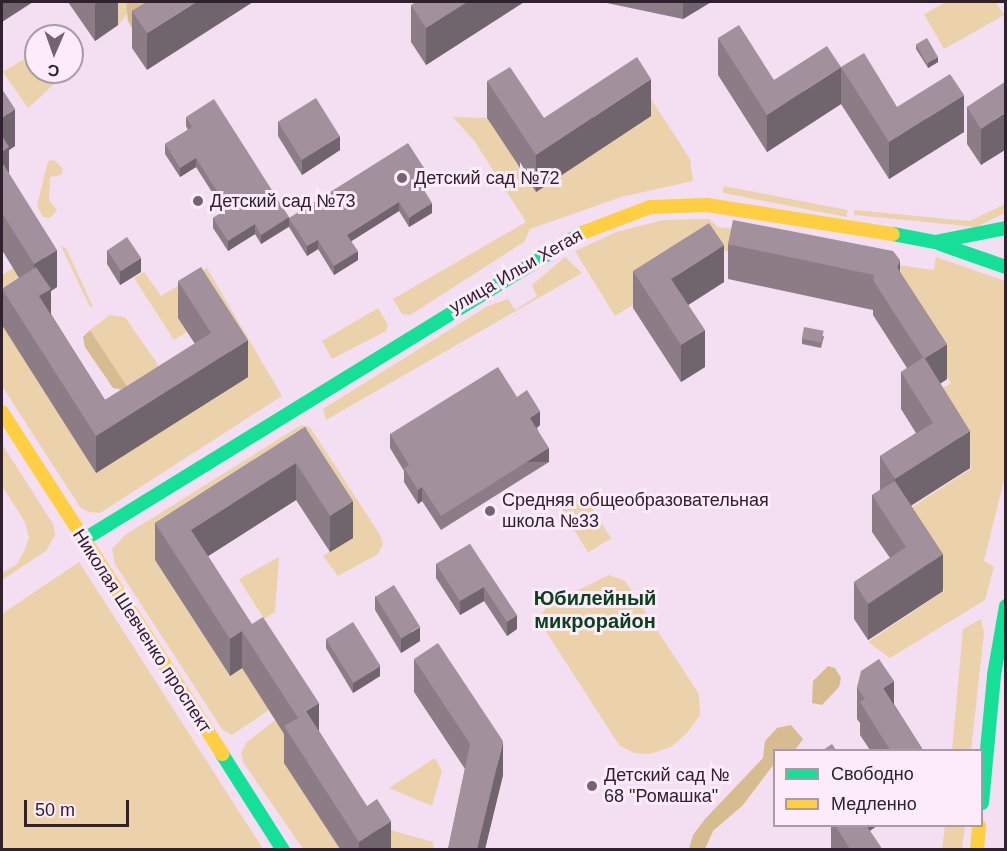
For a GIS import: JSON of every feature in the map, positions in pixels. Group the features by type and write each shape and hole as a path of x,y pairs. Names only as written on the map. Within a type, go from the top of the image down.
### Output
{"main road":[{"name":"улица Ильи Хегая","path":"83,540 555,246 620,216 650,207 707,205 776,213 935,242 1005,228"},
{"path":"935,242 1005,267"},
{"name":"Николая Шевченко проспект","path":"2,412 283,849"},
{"path":"983,782 994,675 1005,606"},
{"path":"977,849 979,827"}],"shaded area":[{"path":"102,2 126,2 127,14 118,25"},
{"path":"129,2 176,2 133,30 128,21 126,4"},
{"path":"946,2 996,2 1004,15 944,49 924,14"},
{"path":"24,59 24,84 54,84 28,108 3,72"},
{"path":"642,85 690,159 693,181 621,197 530,229 524,242 410,315 402,314 393,299 526,222 475,142 453,117 487,118 536,192"},
{"path":"54,160 63,169 61,175 50,177 49,200 57,210 50,218 43,217 37,206 48,161"},
{"path":"724,186 848,210 846,217 723,193"},
{"path":"1005,204 1005,213 976,227 854,215 854,210 970,221"},
{"path":"709,219 718,227 813,237 817,267 705,247 708,257 615,316 575,251 616,232 663,220"},
{"path":"61,246 66,248 93,307 90,307"},
{"path":"565,257 582,273 326,420 323,409 488,306 508,299 515,310 537,296 532,285"},
{"path":"936,257 1005,281 1006,472 984,561 994,567 985,600 890,658 868,642 945,590 897,517 972,468 928,398 951,383 899,302 877,284 841,275 884,263 934,270"},
{"path":"13,268 34,301 96,473 247,377 179,318 187,332 174,340 134,278 144,272 161,296 207,268 282,396 100,513 89,512 80,507 2,386 2,275"},
{"path":"378,308 388,325 386,331 332,359 322,341"},
{"path":"110,315 125,317 157,363 158,369 130,391 90,330"},
{"path":"90,330 130,391 113,388 85,347 83,337"},
{"path":"301,425 310,427 380,535 383,544 378,554 338,576 323,556 330,552 305,463 155,560 229,675 242,668 269,710 232,735 222,729 115,564 112,549 125,535"},
{"path":"2,444 53,524 55,535 46,551 2,580 2,573 16,565 29,538 25,522 2,486"},
{"path":"584,495 611,538 588,553 561,509"},
{"path":"279,557 275,612 264,619 239,579"},
{"path":"79,562 263,849 2,849 2,614"},
{"path":"609,575 625,581 699,694 700,715 687,733 671,747 650,754 634,753 619,745 538,619 548,605"},
{"path":"981,619 984,633 971,749 952,749 963,629"},
{"path":"828,666 835,668 841,678 839,687 822,705 812,703 813,681"},
{"path":"275,720 298,755 340,849 303,849 243,762 241,753 246,743"},
{"path":"791,725 803,739 796,749 773,749 773,765 743,805 713,831 705,849 689,849 693,835 705,819 763,758 765,741 777,728"},
{"path":"435,758 442,771 432,806 389,788"},
{"path":"945,827 965,827 962,849 942,849"},
{"path":"390,830 433,842 434,849 385,849"}],"building":[{"path":"147,2 196,2 147,33 132,11"},
{"path":"416,2 467,2 426,28 411,5"},
{"path":"739,25 774,80 827,46 841,67 767,115 718,38"},
{"path":"927,38 938,57 927,64 916,44"},
{"path":"864,53 897,107 950,74 964,95 889,142 841,67"},
{"path":"637,57 651,79 536,155 487,81 510,67 544,118"},
{"path":"1005,82 1005,113 981,129 967,107"},
{"path":"2,89 15,109 2,118"},
{"path":"316,98 340,136 302,160 278,122"},
{"path":"214,99 289,217 261,235 255,224 228,241 213,218 228,209 196,158 180,168 165,144 192,127 186,117"},
{"path":"2,136 9,147 2,152"},
{"path":"408,143 426,171 416,177 432,203 409,218 399,202 347,235 358,251 334,266 318,240 307,246 289,218"},
{"path":"2,162 57,250 34,264 2,213"},
{"path":"733,220 893,251 900,260 897,267 947,344 924,359 873,280 874,275 728,244"},
{"path":"709,223 724,245 671,279 705,330 681,345 633,271"},
{"path":"127,237 141,258 121,271 107,250"},
{"path":"36,267 51,289 39,296 105,400 211,333 178,281 201,267 248,340 96,436 2,289"},
{"path":"804,327 824,331 821,343 802,339"},
{"path":"924,357 970,431 895,479 880,456 933,423 901,372"},
{"path":"498,367 517,397 527,390 540,411 530,418 549,448 441,516 422,487 418,490 404,468 409,465 390,434"},
{"path":"305,427 353,501 330,516 296,463 191,530 252,624 263,617 319,703 306,711 367,806 377,799 391,821 359,842 284,726 298,718 242,631 230,639 155,523"},
{"path":"895,481 943,554 868,604 854,582 906,547 872,495"},
{"path":"470,544 517,615 507,622 484,587 460,601 436,564"},
{"path":"394,585 420,627 401,638 375,597"},
{"path":"353,622 381,666 353,683 326,639"},
{"path":"438,643 503,741 477,849 448,849 470,744 414,659"},
{"path":"879,659 894,681 883,688 922,749 889,749 860,702 865,699 857,687 861,671"},
{"path":"832,744 835,749 824,749"},
{"path":"836,827 867,827 882,849 850,849"}],"traffic: fast":[{"path":"893,234 935,242 1006,228"},
{"path":"83,540 582,233"},
{"path":"940,244 1006,267"},
{"path":"983,792 994,675 1006,606"},
{"path":"222,754 283,850"}],"traffic: slow":[{"path":"582,233 650,207 707,205 893,234"},
{"path":"2,412 222,754"},
{"path":"977,850 979,827"}],"place":[{"name":"Детский сад №72","path":"402,178"},
{"name":"Детский сад №73","path":"198,201"},
{"name":"Средняя общеобразовательная школа №33","path":"490,511"},
{"name":"Детский сад № 68 \"Ромашка\"","path":"592,786"}],"district":[{"name":"Юбилейный микрорайон","path":"595,610"}]}
